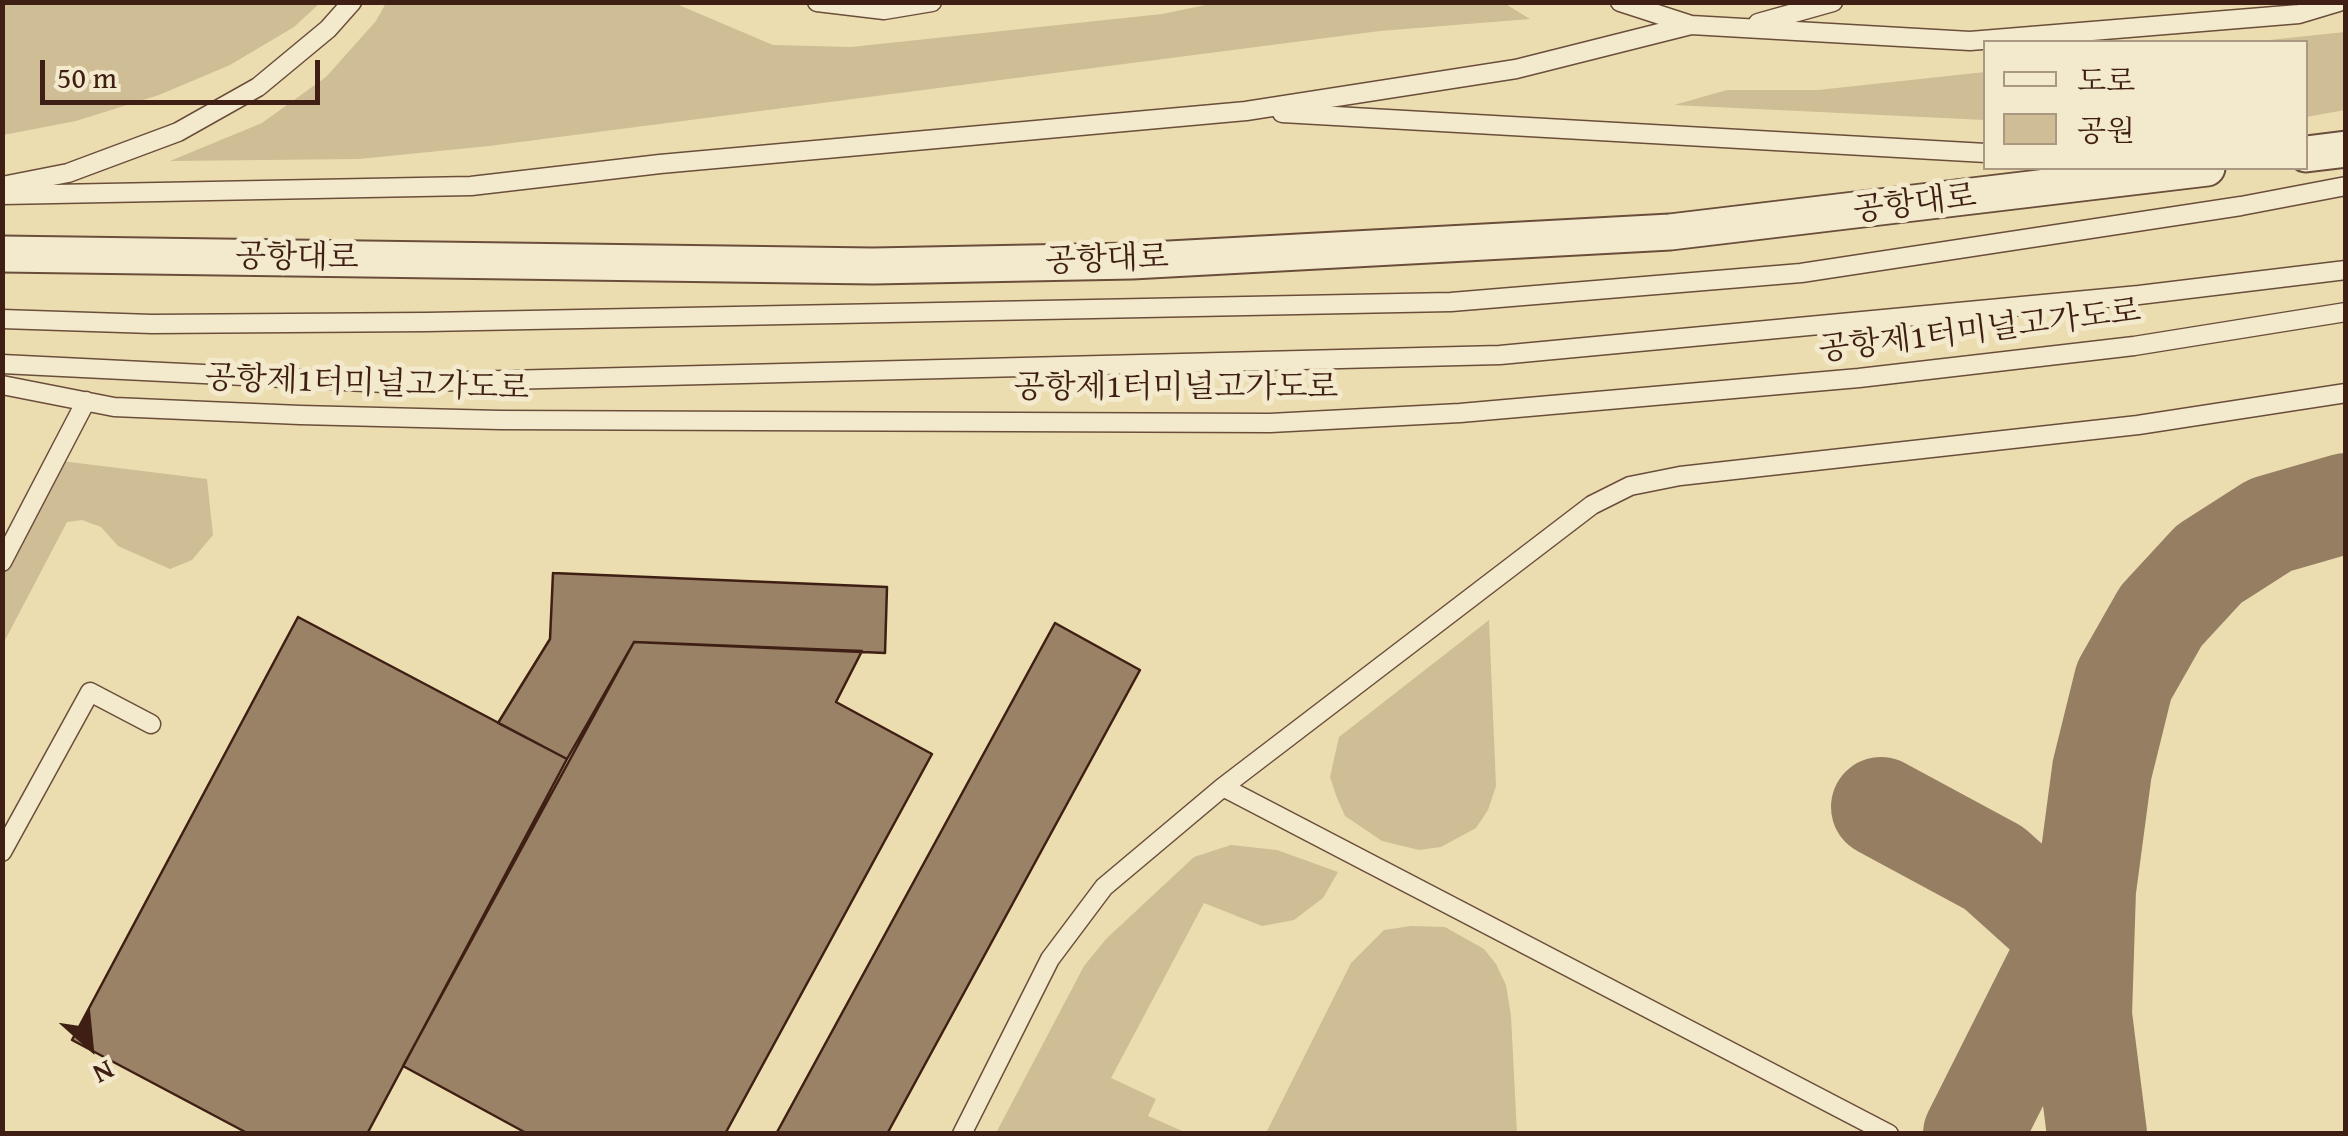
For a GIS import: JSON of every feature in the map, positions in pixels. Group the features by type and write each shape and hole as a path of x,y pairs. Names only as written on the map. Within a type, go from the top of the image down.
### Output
{"street":[{"path":"2308,154 2346,149"},
{"name":"공항대로","path":"2,254 855,266 1132,261 1670,232 2190,170"}],"lane":[{"path":"2,186 116,157 219,110 294,60 352,2"},
{"path":"817,2 884,10 932,2"},
{"path":"1620,2 1691,25"},
{"path":"1748,26 1784,2"},
{"path":"1748,26 1833,2"},
{"path":"2299,14 2339,2"},
{"path":"2,195 471,186 660,164 1246,111 1516,69 1691,25 1970,41 2299,14 2346,14"},
{"path":"1246,111 1983,153"},
{"name":"공항제1터미널고가도로","path":"2,319 152,324 408,322 1452,302 1801,273 2242,206 2346,186"},
{"path":"2,364 385,383 1500,354 2140,296 2346,270"},
{"name":"공항제1터미널고가도로","path":"2,385 114,407 500,420 1270,423 1460,412 1859,378 2134,346 2346,312"},
{"path":"962,1134 1050,959 1104,888 1223,787 1592,505 1630,486 1680,476 2138,425 2346,393"},
{"path":"2,562 86,401"},
{"path":"2,852 90,692 151,724"},
{"path":"1223,787 1889,1134"}],"green space":[{"path":"3,2 320,3 294,27 230,65 159,95 76,121 3,135"},
{"path":"386,3 674,3 773,45 851,47 1162,14 1215,3 1504,3 1530,19 1380,31 489,146 359,159 170,161 262,123 326,77 376,21"},
{"path":"2345,32 2345,110 2308,117 2308,40 2269,40"},
{"path":"1983,72 1983,120 1674,105 1727,90 1818,90"},
{"path":"45,459 207,479 213,535 192,560 170,569 118,546 101,527 82,520 67,522 3,644 3,540"},
{"path":"1489,620 1496,786 1488,810 1476,828 1441,847 1419,850 1382,841 1345,816 1337,798 1330,777 1339,737"},
{"path":"1231,845 1277,850 1338,872 1323,898 1294,920 1262,926 1204,903 1111,1078 1156,1099 1148,1116 1187,1133 996,1133 1084,966 1106,939 1194,857"},
{"path":"1445,927 1484,949 1496,964 1506,985 1511,1016 1517,1133 1266,1133 1351,963 1384,930"}],"building":[{"path":"553,573 887,587 885,653 634,642 567,759 498,723 550,639"},
{"path":"298,617 567,759 367,1134 249,1134 72,1040"},
{"path":"1055,623 1140,670 887,1134 776,1134"},
{"path":"634,642 862,651 836,702 932,754 725,1134 528,1134 403,1066"}],"taxiway":[{"path":"2097,1134 2082,1015 2086,890 2102,770 2124,681 2161,616 2209,564 2270,525 2346,503"},
{"path":"1881,807 1994,868 2084,949"},
{"path":"1973,1134 2076,929"}]}
